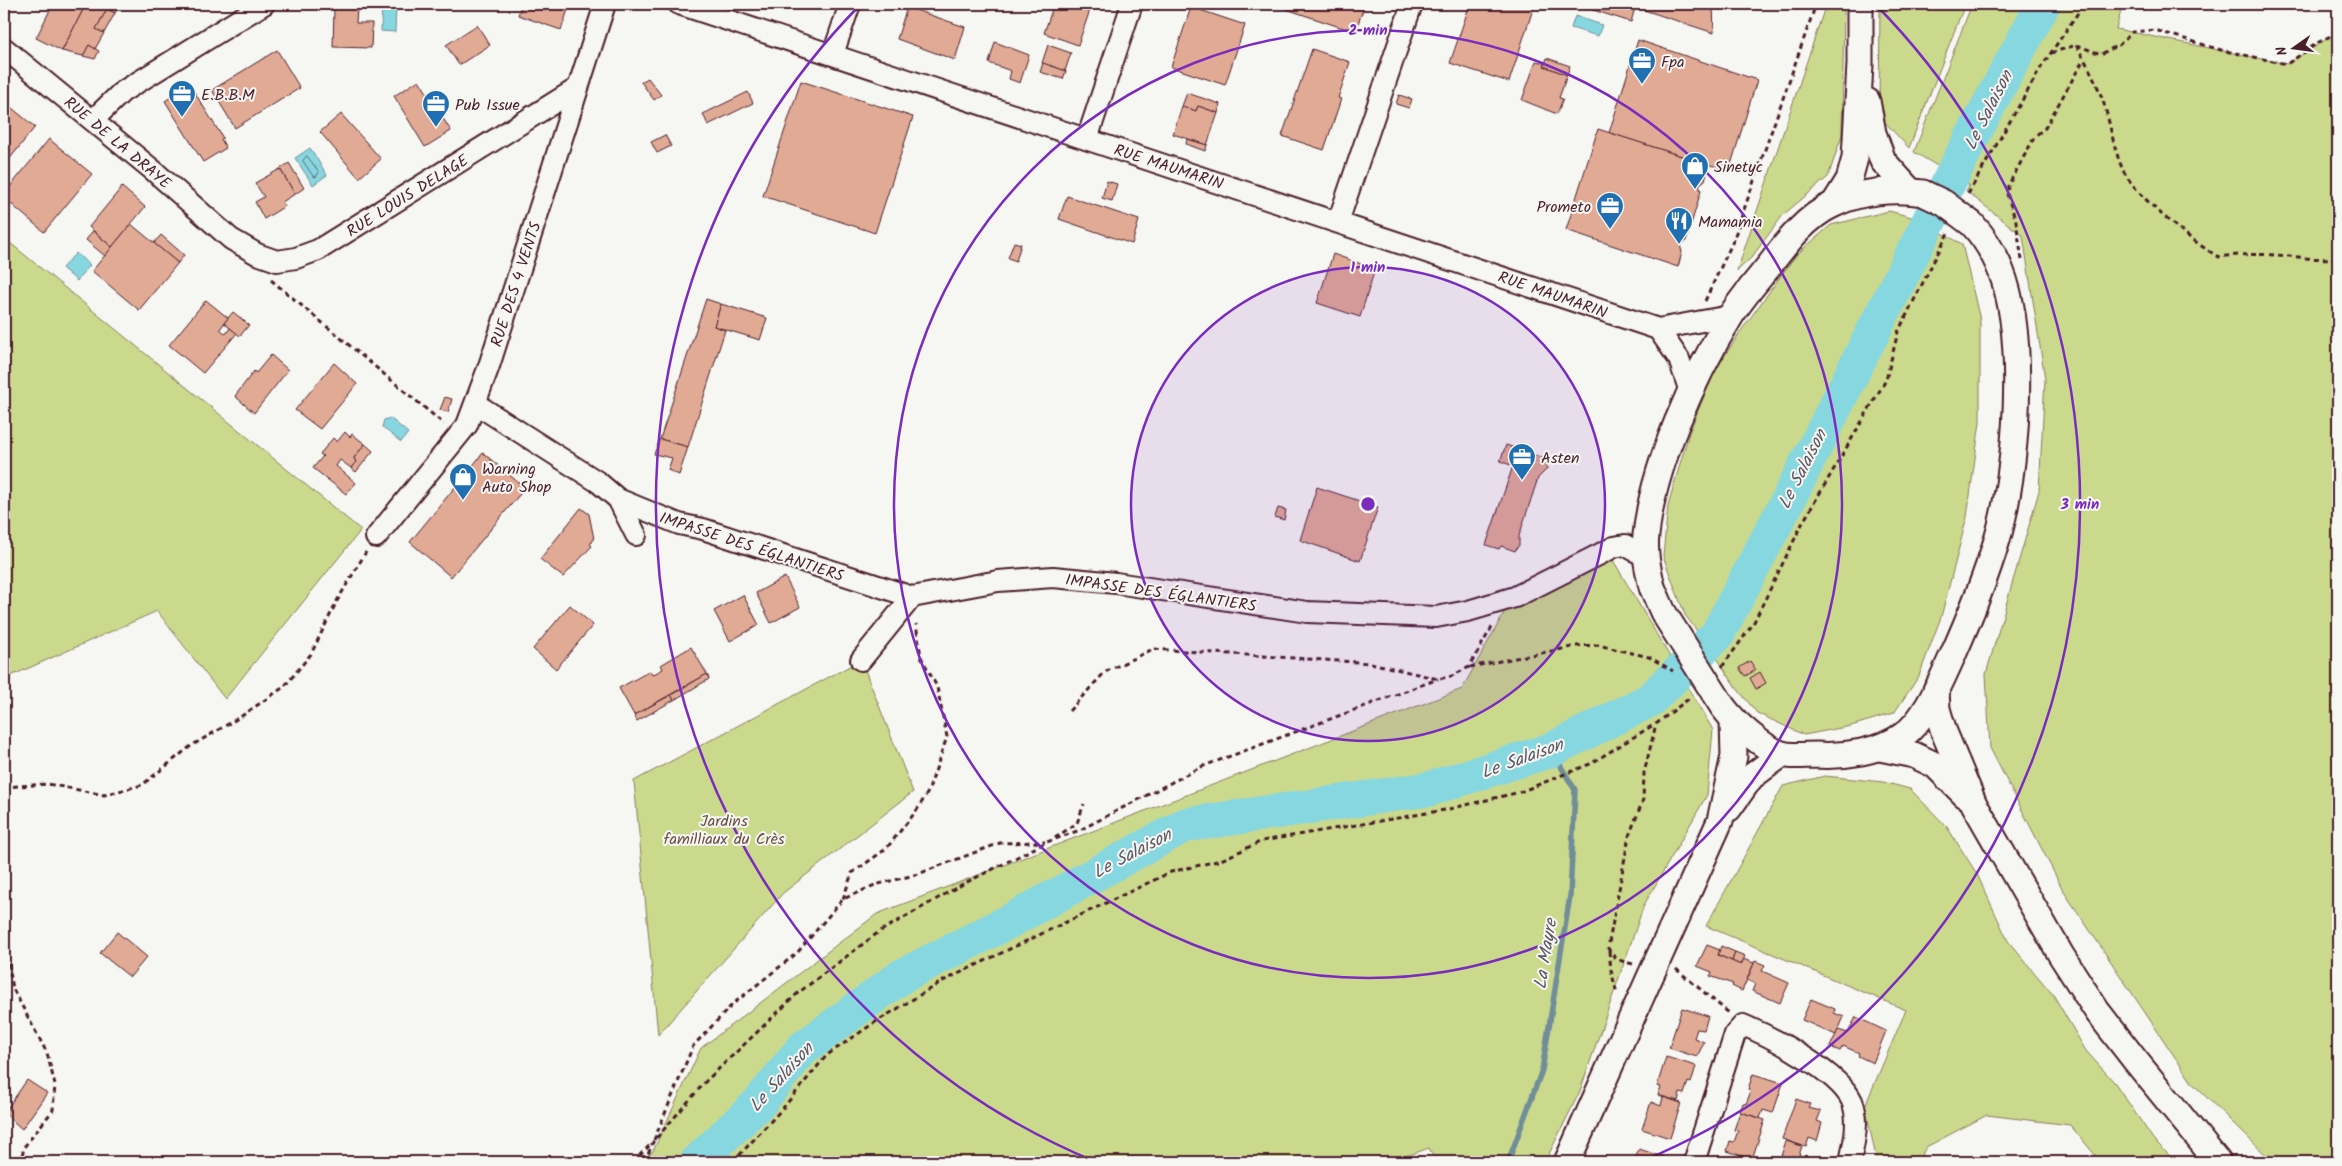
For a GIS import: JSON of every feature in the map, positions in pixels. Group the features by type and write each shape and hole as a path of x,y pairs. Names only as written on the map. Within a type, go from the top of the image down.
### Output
{"main road":[{"path":"1834,204 1849,180 1855,158 1860,64 1860,4"},
{"path":"1860,64 1873,133 1883,161 1916,192 1944,203 1972,224 1986,239 2002,272 2014,321 2017,384 2012,465 1998,539 1968,623 1936,690 1920,717 1903,736 1880,748 1829,756 1782,754 1728,714 1663,612 1652,587 1646,552 1648,520 1663,464 1690,392 1730,316 1791,237 1812,218 1834,204 1860,195 1916,192"},
{"path":"1936,690 1937,709 1944,732 1974,804 2061,955 2097,1011 2174,1110 2218,1162"},
{"path":"1720,821 1734,756 1728,714"},
{"path":"1880,748 1914,755 1935,765 1974,804"},
{"path":"1567,1162 1720,821 1751,777 1782,754"}],"street":[{"path":"93,120 122,92 264,4"},
{"name":"RUE DES 4 VENTS","path":"376,537 467,425 476,404 576,89 605,4"},
{"name":"RUE MAUMARIN","path":"679,4 1658,329"},
{"path":"833,54 850,4"},
{"path":"1087,139 1132,4"},
{"path":"1338,222 1412,4"},
{"name":"RUE DE LA DRAYE","path":"4,48 93,120 231,238"},
{"name":"RUE LOUIS DELAGE","path":"231,238 257,254 277,261 296,258 318,250 576,89"},
{"path":"1690,392 1679,359 1658,329 1730,316"},
{"name":"IMPASSE DES ÉGLANTIERS","path":"476,404 598,482 618,499 679,524 703,529 912,597 998,581 1053,577 1116,583 1307,612 1436,617 1468,611 1515,597 1614,547 1625,545 1639,553 1646,552"},
{"name":"IMPASSE DES ÉGLANTIERS","path":"618,499 636,535"},
{"path":"861,660 912,597"},
{"path":"1694,1162 1736,1034 1743,1025 1822,1068 1842,1086 1852,1101 1856,1117 1850,1162"}],"path":[{"path":"1972,187 2051,53 2084,4"},
{"path":"2051,53 2076,45 2102,54 2119,45 2132,32 2155,30 2221,50 2287,64 2319,42 2338,32"},
{"path":"2076,45 2101,94 2123,170 2149,202 2191,238 2219,257 2241,254 2283,254 2338,260"},
{"path":"2024,269 2016,221 2007,194 2008,186 2035,136 2045,128 2084,59"},
{"path":"1717,672 1753,624 1803,522 1886,380 1898,332 1944,242"},
{"path":"268,278 458,436"},
{"path":"4,787 48,784 104,795 142,785 190,746 240,717 284,687 311,654 345,587 376,537"},
{"path":"645,1162 693,1046 733,1004 796,953 843,899 852,873 886,849 917,810 928,792 947,737 937,687 921,657 912,597"},
{"path":"1469,667 1495,622"},
{"path":"633,1162 706,1081 798,993 879,932 962,884 1048,842 1080,830 1201,768 1438,679 1452,676 1469,667 1577,646 1598,644 1649,657 1677,674"},
{"path":"1069,711 1104,672 1153,650 1371,664 1438,679"},
{"path":"733,1162 784,1108 827,1055 874,1022 941,982 1162,877 1221,860 1262,840 1445,810 1520,792 1590,764 1656,724 1695,694 1688,688"},
{"path":"1633,1017 1620,1005 1611,970 1608,948 1628,836 1643,800 1644,773 1656,724"},
{"path":"843,899 875,885 918,874 1000,843 1048,842 1077,823 1084,804"},
{"path":"4,937 13,990 47,1053 54,1085 53,1110 24,1147 21,1162"},
{"path":"1608,948 1612,956 1620,961 1635,965 1660,957 1743,1025"}],"green space":[{"path":"1826,4 1844,4 1842,135 1828,177 1783,215 1752,257 1737,271"},
{"path":"1880,4 1965,4 1909,148 1879,116"},
{"path":"1972,4 2123,4 2116,29 2287,64 2338,32 2338,1162 2273,1162 2193,1084 2064,892 1990,748 1986,674 2039,491 2045,379 2023,236 1966,191 1969,185 1914,152"},
{"path":"1889,211 1915,218 1962,244 1980,320 1980,422 1967,517 1941,617 1919,676 1894,713 1851,726 1804,735 1757,713 1735,686 1685,615 1663,556 1668,505 1689,433 1714,372 1743,328 1796,255 1831,225"},
{"path":"4,238 361,530 225,699 157,611 4,679"},
{"path":"1610,555 1713,730 1707,795 1644,905 1580,1091 1545,1162 1436,1162 1429,1148 1390,1162 642,1162 653,1151 701,1048 877,914 1462,689 1509,604"},
{"name":"Jardins familliaux du Crès","path":"861,660 913,792 783,893 658,1035 634,781"},
{"path":"1825,776 1883,782 1910,789 1947,827 1977,874 2008,941 2054,996 2086,1051 2115,1083 2153,1139 2176,1162 2101,1162 2070,1125 1987,1115 1926,1147 1918,1162 1877,1162 1865,1106 1906,1010 1706,926 1783,786"}],"water":[{"path":"382,4 396,4 395,32 381,31"},
{"path":"1575,16 1602,25 1598,36 1571,28"},
{"path":"310,148 327,175 313,185 295,158"},
{"path":"76,253 90,265 77,281 62,268"},
{"path":"390,418 408,433 401,442 382,427 384,420"}],"building":[{"path":"53,4 86,4 62,51 36,38"},
{"path":"86,4 110,4 96,29 104,33 95,49 89,45 83,56 62,51"},
{"path":"110,4 120,4 115,13 107,9"},
{"path":"522,4 570,4 561,30 518,15"},
{"path":"898,4 921,4 919,10"},
{"path":"1054,4 1092,4 1078,45 1044,33"},
{"path":"1284,4 1365,4 1355,32 1283,8"},
{"path":"1470,4 1528,4 1534,6 1509,82 1450,63"},
{"path":"1574,4 1636,4 1631,22"},
{"path":"1636,4 1713,4 1714,33 1635,7"},
{"path":"907,7 965,27 955,60 897,39"},
{"path":"1191,7 1245,25 1225,85 1171,67"},
{"path":"334,8 357,8 356,23 372,23 371,48 333,47"},
{"path":"107,9 115,13 104,33 96,29"},
{"path":"477,25 490,45 459,65 446,45"},
{"path":"1638,40 1757,80 1729,171 1609,133"},
{"path":"995,42 1029,55 1020,83 1009,79 1011,71 989,63"},
{"path":"89,45 99,51 95,59 83,56"},
{"path":"1048,45 1071,53 1065,71 1042,63"},
{"path":"1312,49 1350,62 1338,98 1341,99 1324,150 1282,136"},
{"path":"277,50 300,88 235,128 212,90"},
{"path":"1547,58 1570,66 1567,75 1544,66"},
{"path":"1536,61 1545,63 1544,66 1567,75 1559,98 1563,99 1557,114 1522,100"},
{"path":"1043,63 1066,71 1063,79 1040,72"},
{"path":"648,78 661,95 654,100 641,82"},
{"path":"419,80 451,131 425,147 394,96"},
{"path":"801,81 913,117 875,233 763,196"},
{"path":"190,85 223,138 221,139 226,148 203,162 165,101"},
{"path":"748,92 753,103 708,125 703,114"},
{"path":"1187,93 1220,104 1218,113 1198,106 1196,111 1182,106"},
{"path":"1399,95 1412,99 1409,108 1396,104"},
{"path":"7,104 35,127 4,166 4,109"},
{"path":"1182,106 1196,111 1198,106 1218,113 1207,145 1173,134"},
{"path":"341,114 381,159 359,178 320,132"},
{"path":"1598,129 1709,165 1705,180 1699,185 1701,191 1686,241 1680,245 1682,252 1678,267 1566,230"},
{"path":"665,135 671,146 657,153 651,142"},
{"path":"49,139 92,174 44,232 4,198 4,194"},
{"path":"1187,139 1207,145 1205,151 1186,144"},
{"path":"289,163 304,188 295,194 280,169"},
{"path":"280,169 295,194 282,202 285,206 264,219 255,202 264,197 255,183"},
{"path":"1107,181 1117,184 1112,201 1102,198"},
{"path":"122,187 145,207 112,247 89,227"},
{"path":"1067,196 1139,220 1132,244 1059,219"},
{"path":"131,224 178,263 139,310 92,271"},
{"path":"93,231 112,247 105,256 86,240"},
{"path":"161,235 184,255 178,263 154,243"},
{"path":"1014,242 1021,244 1016,261 1008,258"},
{"path":"1333,254 1375,269 1360,317 1317,303"},
{"path":"706,299 721,304 714,326 725,330 688,447 660,439"},
{"path":"206,300 228,318 220,329 226,334 230,328 237,333 203,373 169,345"},
{"path":"721,304 767,318 760,340 714,326"},
{"path":"233,312 249,325 240,336 224,323"},
{"path":"271,355 288,370 254,413 235,396 254,371 256,373"},
{"path":"334,363 357,384 320,429 295,410"},
{"path":"445,397 452,399 448,412 440,410"},
{"path":"345,432 350,437 352,434 365,444 354,458 356,462 351,468 340,460 336,466 356,483 346,494 313,468 323,456 320,454 333,438 337,442"},
{"path":"660,439 688,447 679,475 668,470 672,458 654,454"},
{"path":"365,444 373,451 356,472 351,468 356,462 354,458"},
{"path":"1506,445 1546,459 1547,469 1538,478 1519,536 1519,545 1515,551 1501,546 1499,549 1486,545 1513,466 1500,461"},
{"path":"483,453 525,488 451,577 410,542"},
{"path":"1317,487 1378,507 1360,561 1300,540"},
{"path":"581,508 589,514 594,539 590,544 592,546 563,577 540,559"},
{"path":"1278,508 1286,510 1284,520 1275,517"},
{"path":"785,577 800,607 771,623 756,593"},
{"path":"743,595 759,625 730,641 714,611"},
{"path":"570,605 593,625 556,669 533,649"},
{"path":"691,647 707,674 634,715 619,688 650,671 652,675 663,669 661,665"},
{"path":"1750,661 1756,670 1745,676 1739,668"},
{"path":"1760,672 1766,683 1756,689 1750,678"},
{"path":"707,674 709,679 674,700 671,695"},
{"path":"671,695 674,700 637,721 634,715"},
{"path":"117,932 147,957 130,977 100,953"},
{"path":"1707,945 1720,950 1718,955 1741,965 1743,959 1754,963 1742,991 1732,986 1733,984 1710,976 1712,972 1697,966"},
{"path":"1721,946 1735,952 1732,961 1718,955"},
{"path":"1735,952 1745,956 1741,965 1732,961"},
{"path":"1755,961 1765,965 1762,971 1789,983 1780,1003 1752,991 1755,984 1747,980"},
{"path":"1811,999 1835,1009 1834,1013 1844,1017 1836,1035 1802,1020"},
{"path":"1682,1008 1708,1016 1704,1030 1697,1029 1694,1038 1704,1042 1697,1057 1669,1048"},
{"path":"1856,1017 1886,1031 1873,1063 1858,1056 1859,1053 1843,1046 1840,1051 1830,1047 1838,1030 1848,1033"},
{"path":"1666,1057 1696,1066 1691,1083 1688,1082 1684,1094 1680,1093 1678,1101 1658,1095 1661,1087 1657,1086"},
{"path":"1753,1074 1783,1083 1773,1113 1763,1110 1760,1118 1740,1112 1743,1103 1746,1104 1751,1091 1748,1089"},
{"path":"27,1080 47,1093 22,1129 4,1113"},
{"path":"1663,1097 1681,1103 1670,1138 1642,1129 1651,1102 1661,1106"},
{"path":"1796,1099 1810,1104 1808,1108 1821,1111 1817,1121 1822,1123 1817,1141 1809,1138 1806,1147 1782,1139"},
{"path":"1740,1112 1765,1120 1752,1159 1727,1151 1730,1141 1734,1142 1738,1131 1734,1130"},
{"path":"1786,1141 1802,1146 1799,1155 1808,1158 1806,1162 1779,1162"},
{"path":"1639,1149 1664,1157 1662,1162 1634,1162"}],"waterway":[{"name":"Le Salaison","path":"697,1162 759,1103 802,1049 902,976 1010,921 1185,825 1429,789 1551,750 1650,700 1717,635 1787,502 1964,152 2043,4"},
{"name":"La Mayre","path":"1508,1162 1542,1070 1570,896 1575,790 1551,750"}],"place":[{"name":"Fpa","path":"1642,85"},
{"name":"E.B.B.M","path":"182,118"},
{"name":"Pub Issue","path":"436,128"},
{"name":"Sinetyc","path":"1695,190"},
{"name":"Prometo","path":"1610,230"},
{"name":"Mamamia","path":"1679,245"},
{"name":"Asten","path":"1522,481"},
{"name":"Warning Auto Shop","path":"463,501"}]}
